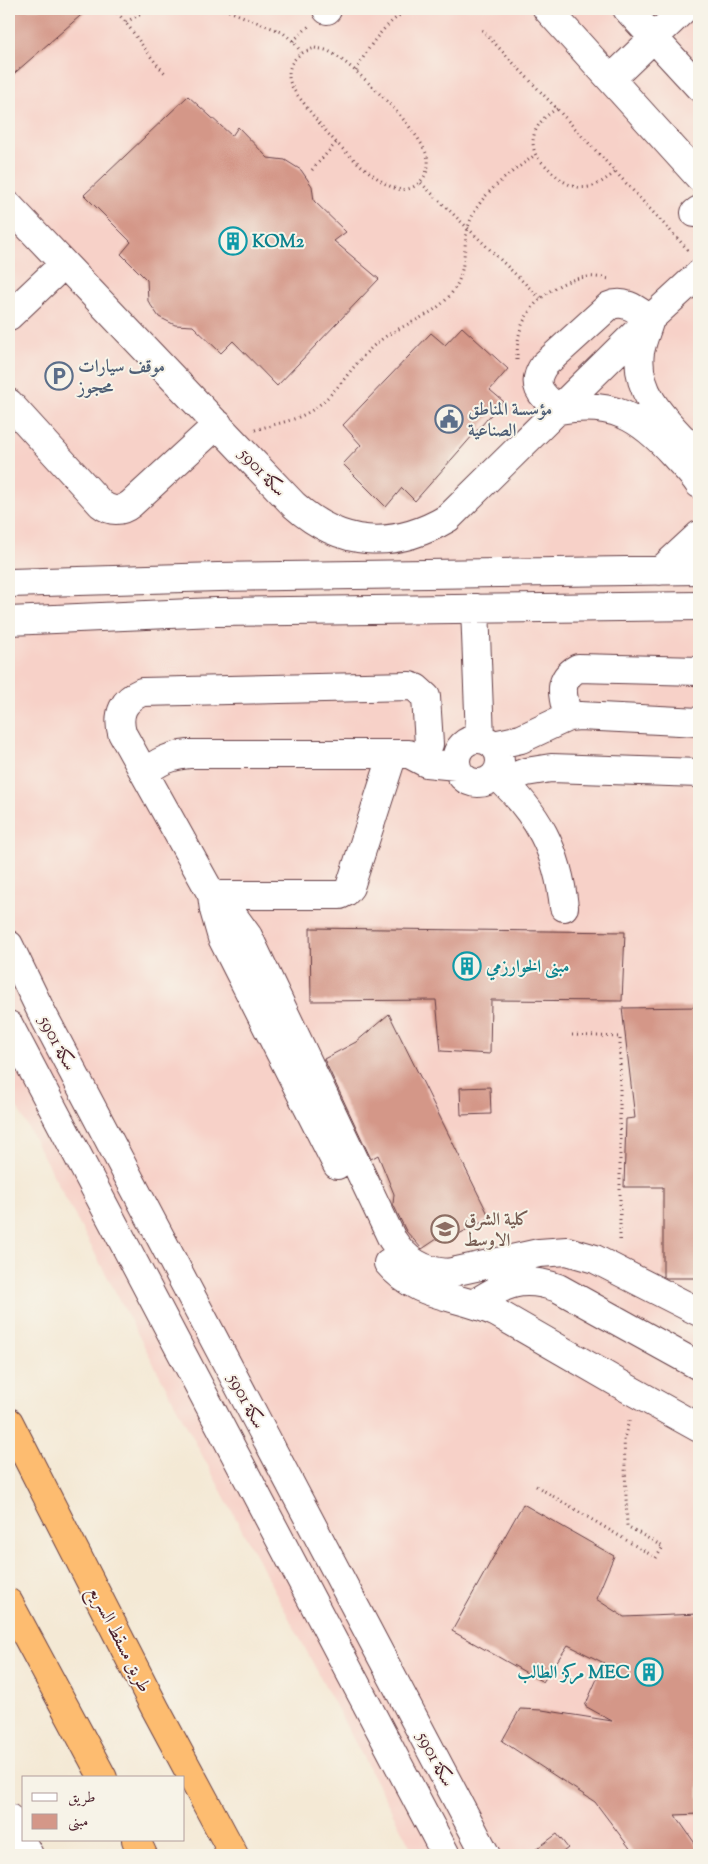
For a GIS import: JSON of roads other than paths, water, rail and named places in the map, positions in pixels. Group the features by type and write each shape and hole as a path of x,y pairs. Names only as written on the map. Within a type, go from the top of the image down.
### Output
{"highway":[{"name":"طريق مسقط السريع","path":"9,1422 151,1699 234,1855"},
{"path":"9,1603 102,1776"},
{"path":"137,1842 143,1855"}],"street":[{"path":"546,9 699,177"},
{"path":"627,9 699,87"},
{"path":"611,79 684,9"},
{"name":"سكة 5901","path":"9,206 294,505 324,527 359,539 397,539 415,535 432,528 448,518 650,319 696,265"},
{"path":"9,316 64,264"},
{"path":"699,456 655,409 647,396 639,366 641,350 650,319 626,304 609,306 539,372 537,380 538,389 559,410 593,407 627,416 656,434 699,484"},
{"path":"9,403 101,504 113,510 126,508 218,424"},
{"path":"660,571 699,535"},
{"path":"9,583 238,576 699,570"},
{"path":"9,621 215,612 699,606"},
{"path":"475,608 473,749 464,778 477,784 551,768 699,773"},
{"path":"9,641 66,620"},
{"path":"568,717 563,686 565,678 570,672 578,668 699,671"},
{"path":"212,895 340,895 346,892 350,887 410,751 426,697 416,688 410,686 142,692 133,696 125,703 120,723 122,733 212,895 232,914 248,936 392,1239 399,1250 421,1268 442,1272 462,1270 539,1253 567,1251 594,1259 699,1312"},
{"path":"145,773 165,759 189,754 410,751 426,763 473,749 527,737 568,717 699,722"},
{"path":"473,749 501,760 500,778 523,802 544,834 558,869 564,907"},
{"path":"212,895 222,938 384,1258 396,1272 410,1283 426,1291 468,1302 497,1313 699,1428"},
{"name":"سكة 5901","path":"9,945 41,1011 486,1855"},
{"name":"سكة 5901","path":"9,1025 446,1855"},
{"path":"462,1270 468,1302"},
{"path":"468,1302 508,1284 521,1282 546,1284 558,1288 699,1366"},
{"path":"9,1818 29,1855"}],"place":[{"name":"KOM2","path":"233,241"},
{"name":"موقف سيارات محجوز","path":"59,376"},
{"name":"مؤسسة المناطق الصناعية","path":"449,419"},
{"name":"مبنى الخوارزمي","path":"467,966"},
{"name":"كلية الشرق الاوسط","path":"445,1229"},
{"name":"مركز الطالب MEC","path":"649,1672"}]}
